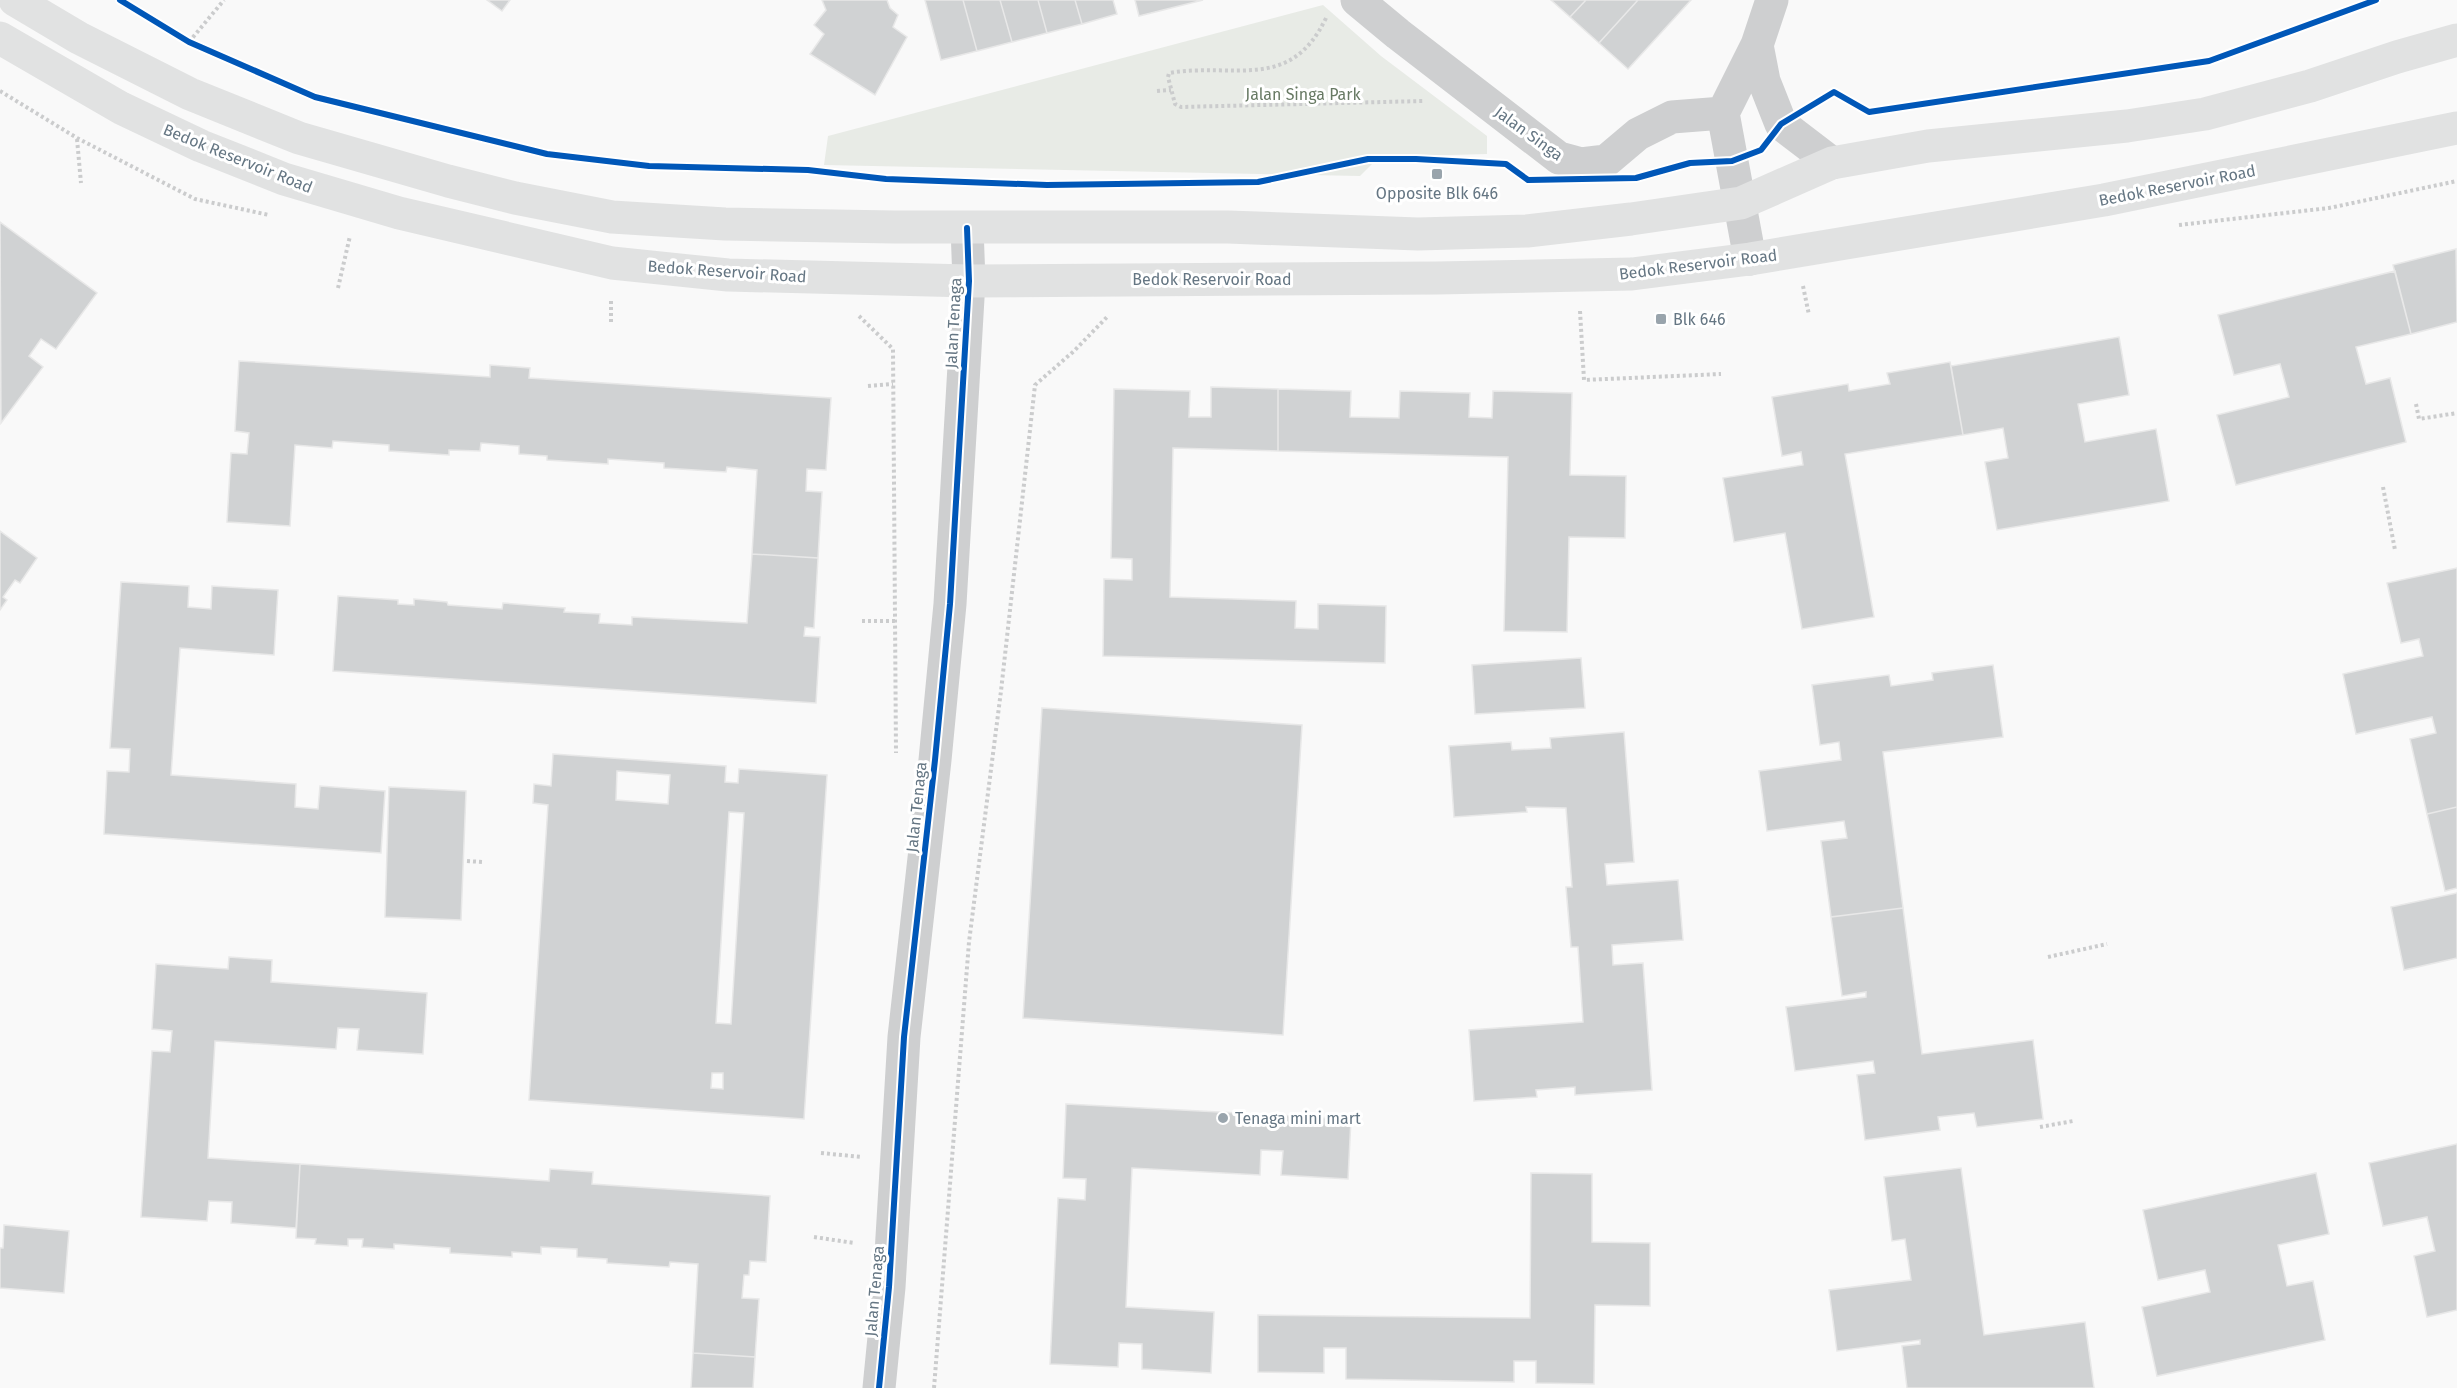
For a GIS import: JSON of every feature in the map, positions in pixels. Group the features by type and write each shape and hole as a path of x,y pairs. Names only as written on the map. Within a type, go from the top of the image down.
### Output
{"main road":[{"path":"15,0 79,38 190,94 299,138 515,198 612,217 725,224 967,228 1228,227 1418,234 1527,231 1741,203 1832,163 1928,146 2127,126 2205,114 2310,86 2457,40"},
{"name":"Bedok Reservoir Road","path":"0,38 121,108 201,146 284,179 410,216 612,263 728,275 969,281 1425,278 1632,274 1750,259 2104,201 2457,128"}],"street":[{"path":"1750,259 1723,113 1757,45 1772,0"},
{"name":"Jalan Singa","path":"1344,5 1398,34 1559,158 1581,164 1606,161 1638,134 1672,117 1723,113"},
{"path":"1757,45 1764,81 1782,124 1832,163"},
{"name":"Jalan Tenaga","path":"879,1388 889,1287 904,1037 950,604 969,281 967,228"}],"path":[{"path":"189,42 224,0"},
{"path":"1344,5 1310,44 1290,62 1263,69 1171,72 1168,77 1175,104 1182,107 1428,101"},
{"path":"179,36 199,47"},
{"path":"1157,91 1171,90"},
{"path":"0,91 77,138 195,199 273,216"},
{"path":"77,138 81,183"},
{"path":"338,288 351,232"},
{"path":"1803,284 1809,315"},
{"path":"611,290 611,322"},
{"path":"1580,305 1584,380 1721,374"},
{"path":"855,312 893,349 896,757"},
{"path":"934,1388 969,942 1001,691 1035,385 1074,351"},
{"path":"868,386 893,384"},
{"path":"2416,404 2419,418 2457,413"},
{"path":"2383,487 2395,550"},
{"path":"862,621 895,621"},
{"path":"467,861 482,862"},
{"path":"2048,957 2107,944"},
{"path":"2040,1126 2073,1121"},
{"path":"861,1168 863,1146"},
{"path":"821,1153 862,1157"},
{"path":"856,1251 857,1232"},
{"path":"814,1237 856,1243"}],"green space":[{"name":"Jalan Singa Park","path":"1323,5 1381,56 1487,136 1487,154 1379,157 1360,176 824,165 828,136"}],"building":[{"path":"487,0 510,0 502,11"},
{"path":"822,0 887,0 890,8 898,15 893,27 907,37 875,95 810,54 824,34 814,25 826,10"},
{"path":"925,0 963,0 977,51 941,60"},
{"path":"963,0 1000,0 1012,42 977,51"},
{"path":"1000,0 1038,0 1047,33 1012,42"},
{"path":"1038,0 1075,0 1082,24 1047,33"},
{"path":"1075,0 1113,0 1117,14 1082,24"},
{"path":"1135,0 1203,0 1139,16"},
{"path":"1551,0 1586,0 1570,17"},
{"path":"1586,0 1638,0 1599,43 1570,17"},
{"path":"1638,0 1691,0 1628,69 1599,43"},
{"path":"0,222 97,293 56,349 41,339 29,356 43,367 1,423"},
{"path":"2456,249 2457,322 2411,334 2393,265"},
{"path":"2395,271 2411,334 2356,347 2366,384 2390,378 2406,442 2236,485 2217,415 2289,397 2280,364 2234,375 2218,315"},
{"path":"2119,337 2129,395 2078,404 2085,442 2156,429 2169,501 1997,530 1985,462 2008,458 2003,428 1963,435 1951,366"},
{"path":"239,361 490,377 490,365 530,368 529,378 831,398 826,470 807,469 806,491 822,492 818,558 752,554 757,470 727,467 726,472 664,468 664,463 608,459 608,464 547,460 547,456 519,454 519,446 481,443 480,451 449,450 449,455 389,451 389,445 333,441 332,448 295,445 290,526 227,522 231,453 247,454 249,433 235,431"},
{"path":"1950,362 1963,435 1845,454 1874,617 1802,629 1785,533 1734,542 1723,478 1803,465 1801,452 1782,456 1772,397 1848,384 1849,391 1890,384 1887,373"},
{"path":"1211,387 1278,389 1278,451 1173,448 1170,597 1296,601 1295,628 1318,629 1318,604 1386,606 1385,663 1103,656 1104,579 1132,580 1132,559 1111,558 1114,389 1190,391 1189,417 1211,417"},
{"path":"1278,389 1351,391 1350,417 1399,418 1400,391 1470,393 1469,417 1492,418 1493,391 1572,393 1570,475 1626,476 1625,538 1569,537 1567,632 1504,631 1508,457 1278,451"},
{"path":"0,531 37,558 20,583 15,580 3,597 7,600 0,610"},
{"path":"752,554 818,558 814,628 805,627 804,636 820,637 816,703 333,671 338,596 398,600 398,604 414,605 414,599 447,602 448,605 502,609 503,603 565,608 564,612 600,614 599,623 632,625 632,617 747,623"},
{"path":"2457,568 2457,807 2427,814 2410,739 2436,733 2432,717 2356,734 2343,674 2423,656 2419,639 2401,643 2387,583"},
{"path":"121,582 189,586 188,607 211,609 212,586 278,590 274,655 180,648 171,775 296,784 295,807 318,809 320,786 385,791 381,853 104,834 107,771 129,772 130,749 110,748"},
{"path":"1581,658 1585,708 1475,714 1472,665"},
{"path":"1993,665 2003,737 1883,752 1903,908 1831,917 1821,841 1847,838 1844,821 1767,831 1759,771 1841,760 1839,742 1820,745 1812,685 1889,675 1891,686 1933,680 1932,673"},
{"path":"1042,708 1302,725 1283,1035 1023,1018"},
{"path":"1624,732 1634,862 1605,864 1607,885 1678,880 1683,940 1612,945 1613,965 1643,963 1652,1090 1575,1095 1575,1087 1536,1090 1537,1097 1474,1101 1469,1030 1583,1022 1578,947 1571,947 1566,887 1572,887 1566,808 1526,807 1527,812 1454,817 1449,746 1511,742 1512,750 1551,748 1550,738"},
{"path":"553,754 726,766 725,782 738,783 739,769 827,775 804,1119 529,1100 548,805 533,803 534,784 551,786","holes":["617,771 670,775 668,804 616,800","729,812 744,813 731,1024 716,1023","712,1073 723,1073 723,1089 711,1088"]},
{"path":"389,787 466,791 461,920 385,917"},
{"path":"2457,807 2457,888 2445,891 2427,814"},
{"path":"2457,893 2457,958 2404,970 2391,907"},
{"path":"1903,908 1922,1054 2033,1040 2043,1119 1977,1127 1974,1113 1938,1117 1940,1130 1865,1140 1857,1075 1875,1073 1873,1061 1795,1071 1786,1007 1866,997 1866,992 1842,996 1831,917"},
{"path":"229,957 272,960 271,982 427,993 423,1054 357,1050 359,1029 338,1028 336,1049 215,1041 208,1158 300,1164 296,1228 231,1223 232,1202 209,1201 207,1221 141,1217 152,1051 170,1052 172,1031 152,1029 156,964 228,969"},
{"path":"1066,1104 1351,1119 1348,1179 1281,1175 1283,1151 1261,1150 1260,1175 1132,1168 1126,1307 1214,1312 1211,1373 1142,1369 1142,1344 1119,1343 1118,1367 1050,1364 1058,1198 1085,1200 1086,1179 1063,1178"},
{"path":"2457,1144 2457,1310 2427,1317 2414,1256 2435,1251 2427,1217 2383,1226 2369,1163"},
{"path":"300,1164 549,1181 550,1169 593,1172 592,1184 770,1196 766,1262 750,1261 749,1275 744,1275 742,1298 759,1299 755,1357 693,1353 698,1264 670,1262 669,1267 607,1263 607,1259 577,1257 577,1249 541,1247 541,1254 512,1252 512,1257 450,1253 450,1248 394,1244 394,1249 362,1247 363,1239 348,1239 348,1246 315,1244 316,1239 296,1238"},
{"path":"1961,1168 1984,1335 2085,1322 2094,1388 1907,1388 1902,1346 1920,1344 1920,1340 1837,1351 1829,1290 1911,1280 1905,1239 1892,1241 1884,1177"},
{"path":"1531,1173 1592,1174 1592,1242 1650,1243 1650,1306 1595,1305 1594,1384 1536,1383 1536,1361 1514,1361 1514,1382 1346,1379 1346,1348 1324,1348 1324,1373 1258,1372 1258,1315 1530,1318"},
{"path":"2316,1173 2329,1234 2278,1245 2287,1286 2313,1281 2325,1340 2157,1376 2142,1307 2210,1292 2205,1270 2158,1280 2143,1210"},
{"path":"4,1225 69,1231 64,1293 0,1288 0,1248 3,1248"},
{"path":"693,1353 755,1357 753,1388 691,1388"}],"cycle path":[{"path":"120,0 189,42 315,97 547,154 649,166 808,170 886,179 1047,185 1258,182 1368,159 1506,164 1528,180 1636,178 1690,163 1732,161 1761,150 1781,124 1834,92 1869,112 2209,61 2376,0"},
{"path":"879,1388 889,1287 904,1037 950,604 969,281 967,228"}],"place":[{"name":"Opposite Blk 646","path":"1437,174"},
{"name":"Blk 646","path":"1661,319"},
{"name":"Tenaga mini mart","path":"1223,1118"}]}
